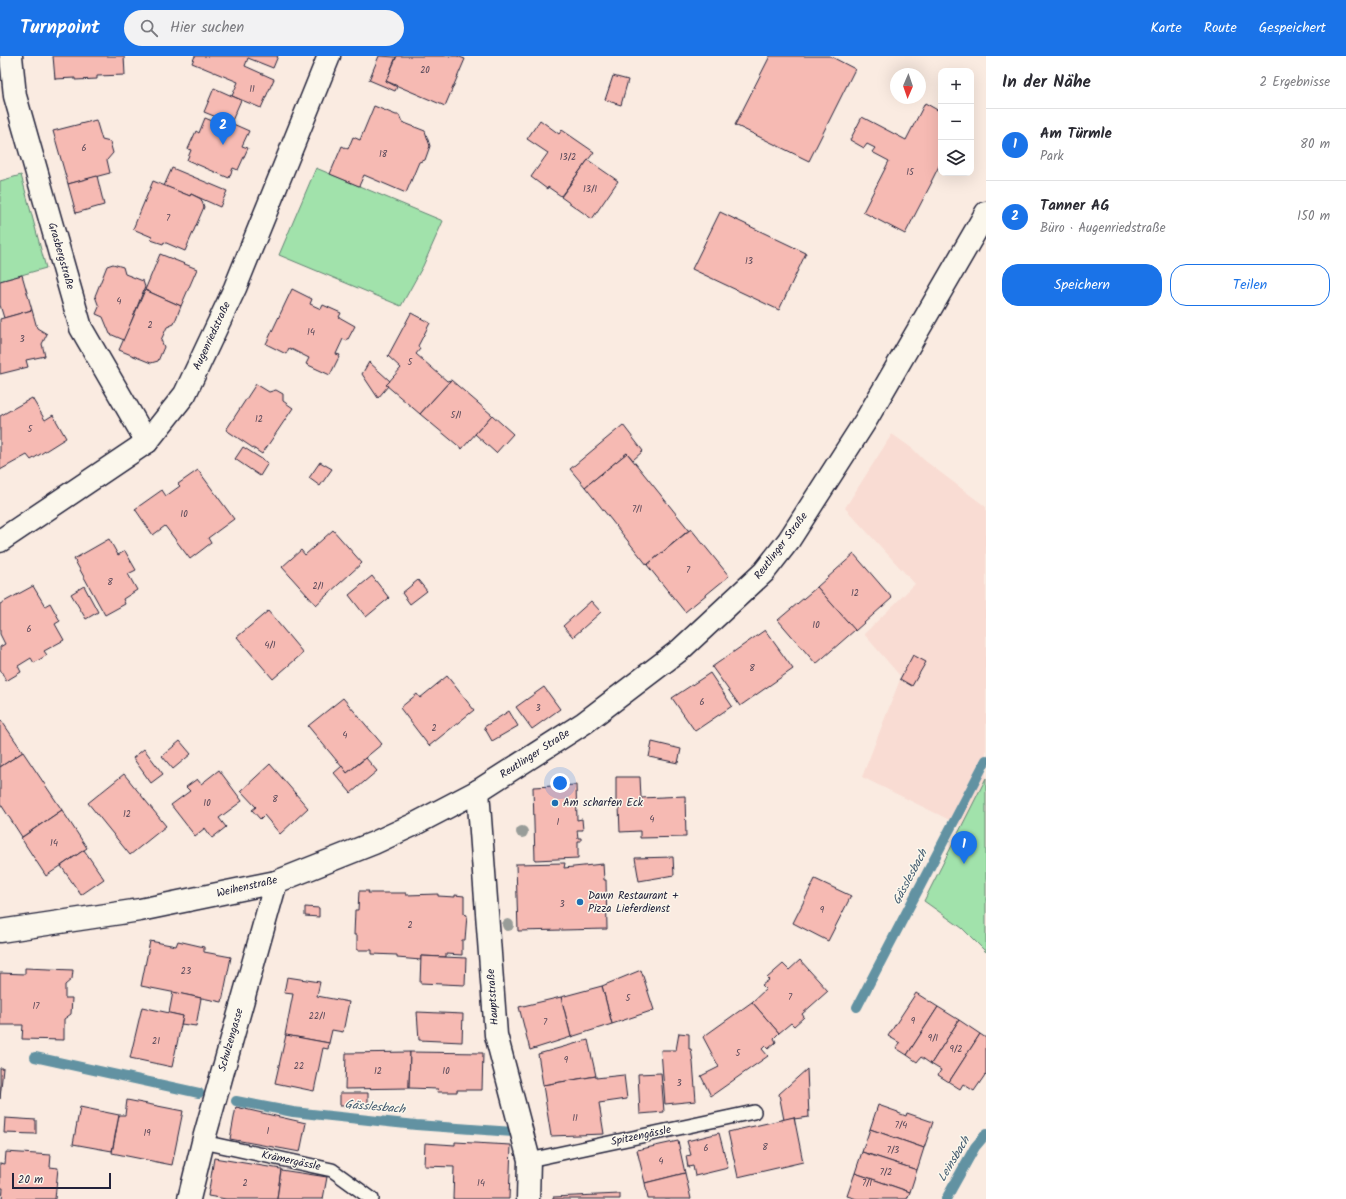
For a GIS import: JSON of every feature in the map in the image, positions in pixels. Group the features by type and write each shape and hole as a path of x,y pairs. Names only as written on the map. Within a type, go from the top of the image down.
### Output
{"street":[{"name":"Grasbergstraße","path":"11,56 15,96 81,328 147,442"},
{"name":"Augenriedstraße","path":"0,541 147,442 185,394 238,280 329,56"},
{"name":"Reutlinger Straße","path":"478,791 584,723 680,650 764,572 801,521 866,420 986,215"},
{"name":"Weihenstraße","path":"0,930 140,910 276,882 374,843 413,825 478,791"},
{"name":"Hauptstraße","path":"478,791 496,1035 528,1160 528,1199"},
{"name":"Schulzengasse","path":"189,1199 202,1142 276,882"}],"lane":[{"name":"Spitzengässle","path":"528,1160 754,1112"},
{"name":"Krämergässle","path":"202,1142 332,1170 372,1199"}],"shaded area":[{"path":"892,434 986,507 986,778 962,826 862,777 901,677 864,634 915,584 845,508"}],"green space":[{"path":"316,168 443,221 423,266 401,306 279,255"},
{"path":"21,175 46,268 0,281 0,181"},
{"path":"986,778 986,952 962,928 924,901"}],"building":[{"path":"53,56 124,56 125,75 97,76 97,79 55,79"},
{"path":"195,56 278,56 273,68 248,58 245,66 274,79 261,108 232,96 238,82 192,63"},
{"path":"379,56 396,57 386,81 397,87 395,91 369,80"},
{"path":"397,56 457,56 465,59 445,106 386,81"},
{"path":"770,56 830,56 855,69 809,161 735,125"},
{"path":"613,76 628,80 621,105 605,100"},
{"path":"214,88 241,100 231,123 204,112"},
{"path":"924,104 938,110 938,168 905,234 863,212 889,161 872,152 875,148 867,144 864,148 850,140 862,117 906,140"},
{"path":"374,106 399,115 402,122 425,131 430,146 425,160 419,162 406,193 364,175 359,186 330,174 342,146 348,149 353,137 360,140"},
{"path":"205,118 222,125 224,120 249,131 242,146 248,148 238,170 233,168 229,178 187,160 191,150 188,149 196,131 199,133"},
{"path":"96,120 102,140 110,142 113,153 107,160 110,173 68,184 53,131"},
{"path":"540,120 559,134 562,130 594,152 561,196 548,187 547,189 531,177 548,153 527,139"},
{"path":"588,160 618,181 592,219 561,197"},
{"path":"172,168 227,191 220,207 191,194 190,196 164,186"},
{"path":"97,176 104,205 76,213 68,184"},
{"path":"153,181 201,199 204,207 185,251 164,242 163,244 151,240 152,237 133,229"},
{"path":"720,212 806,253 779,310 692,269"},
{"path":"160,254 197,269 181,306 145,290"},
{"path":"113,264 123,267 125,274 143,281 145,287 124,340 110,334 103,317 96,314 99,307 95,296 107,266"},
{"path":"22,275 32,310 4,318 0,305 0,281"},
{"path":"292,289 312,299 310,304 321,309 323,305 341,313 339,317 355,326 347,341 343,339 336,354 340,355 330,375 306,364 309,358 289,348 286,354 266,344"},
{"path":"145,290 181,306 174,324 167,327 161,340 164,347 158,361 151,363 119,350"},
{"path":"32,310 37,328 47,334 42,344 45,356 26,360 28,367 0,374 0,319"},
{"path":"411,313 430,323 418,346 420,349 416,354 447,381 451,380 420,414 386,385 401,368 388,356"},
{"path":"369,362 390,381 386,385 388,386 378,398 362,374"},
{"path":"451,380 492,415 462,449 420,414"},
{"path":"256,384 269,392 276,390 283,394 283,401 293,408 262,454 226,430"},
{"path":"32,398 45,420 53,415 66,438 31,460 27,455 0,470 0,416"},
{"path":"492,415 513,434 496,453 475,434"},
{"path":"623,425 643,451 633,460 627,453 585,487 570,469"},
{"path":"243,447 268,463 260,476 235,459"},
{"path":"627,453 689,530 647,565 585,487"},
{"path":"320,462 332,469 320,486 309,478"},
{"path":"198,470 234,519 208,538 211,543 190,559 165,526 153,535 135,509 162,490 166,496 180,486 178,484"},
{"path":"691,529 729,576 685,612 647,565"},
{"path":"333,530 362,563 316,605 282,567 301,550 305,555"},
{"path":"109,539 118,555 125,551 136,570 128,574 137,590 123,599 125,604 105,615 74,559"},
{"path":"854,554 892,598 855,631 817,587"},
{"path":"372,576 389,598 366,617 349,595"},
{"path":"418,580 427,591 410,604 402,593"},
{"path":"33,586 45,606 50,603 60,621 55,624 64,640 44,651 47,655 34,663 31,658 18,666 21,672 6,681 0,669 0,647 5,644 0,634 0,604"},
{"path":"84,586 98,612 86,619 71,594"},
{"path":"817,587 855,630 816,664 778,620"},
{"path":"591,601 601,612 573,637 563,626"},
{"path":"268,611 303,653 273,679 237,637"},
{"path":"765,630 793,669 740,706 712,667"},
{"path":"913,655 926,662 912,686 900,679"},
{"path":"710,673 732,706 695,731 672,698"},
{"path":"447,676 474,710 429,746 400,708 417,694 420,698"},
{"path":"544,687 560,709 532,729 516,707"},
{"path":"343,698 382,744 347,773 308,726"},
{"path":"509,711 518,726 492,741 484,727"},
{"path":"1,720 23,752 0,767 0,721"},
{"path":"180,741 191,754 173,769 162,756"},
{"path":"652,742 681,749 678,763 649,757"},
{"path":"144,749 163,774 151,783 133,758"},
{"path":"23,752 62,810 22,837 0,803 0,767"},
{"path":"366,758 377,771 351,793 334,773 342,766 347,773"},
{"path":"270,764 308,808 280,834 264,815 260,819 252,810 256,807 241,791"},
{"path":"219,770 242,801 219,818 226,827 212,838 205,828 195,836 171,805 190,791 186,787 197,779 201,784"},
{"path":"124,774 166,826 130,855 88,803"},
{"path":"616,777 640,777 641,798 685,796 686,837 640,838 640,831 620,832 619,806 616,806"},
{"path":"576,785 577,820 582,819 583,830 577,830 578,838 581,838 581,841 578,841 578,858 535,860 533,787"},
{"path":"62,810 87,848 46,876 21,838"},
{"path":"84,850 104,879 81,895 61,866"},
{"path":"673,857 674,875 639,881 635,858"},
{"path":"565,863 564,868 603,864 604,880 606,880 607,929 518,931 516,864"},
{"path":"815,879 851,896 828,941 793,923"},
{"path":"359,891 369,891 368,893 406,893 406,895 438,894 438,896 464,896 464,914 467,915 465,940 462,940 462,955 446,954 446,957 421,956 421,960 397,958 397,955 372,954 372,950 357,950 357,935 354,935 355,910 358,910"},
{"path":"305,907 319,908 319,917 305,916"},
{"path":"150,941 176,946 178,941 204,947 204,952 231,957 222,1002 141,986"},
{"path":"421,956 466,958 465,985 420,983"},
{"path":"800,960 828,991 802,1014 804,1017 794,1026 791,1023 779,1033 752,1002 766,989 762,985 769,980 767,978 783,964 789,970"},
{"path":"25,968 73,970 72,979 65,985 65,998 72,998 71,1014 64,1019 64,1040 22,1039 23,1025 0,1025 0,973 25,974"},
{"path":"641,970 654,1010 612,1024 602,986"},
{"path":"287,977 320,982 317,996 349,1002 343,1032 332,1030 329,1043 285,1035 293,994 284,993"},
{"path":"602,986 612,1024 571,1037 561,997"},
{"path":"173,992 201,998 196,1026 181,1024 183,1016 169,1013"},
{"path":"916,993 938,1007 907,1055 896,1048 900,1043 888,1036"},
{"path":"561,997 571,1037 530,1050 519,1007"},
{"path":"752,1002 779,1033 774,1038 776,1042 768,1049 765,1046 762,1049 768,1056 711,1096 701,1076 719,1067 703,1037"},
{"path":"142,1007 183,1016 172,1067 130,1058"},
{"path":"938,1007 959,1020 931,1064 921,1057 917,1062 907,1055"},
{"path":"417,1012 463,1014 462,1042 419,1040"},
{"path":"959,1020 980,1034 949,1082 938,1075 941,1070 931,1064"},
{"path":"679,1033 689,1034 689,1049 691,1049 693,1062 696,1101 665,1104 661,1050 676,1050"},
{"path":"980,1034 986,1038 986,1076 985,1075 974,1091 963,1084 960,1089 949,1082"},
{"path":"286,1035 329,1043 328,1049 323,1048 314,1091 275,1083"},
{"path":"588,1040 596,1076 543,1085 538,1054"},
{"path":"410,1052 409,1088 345,1089 346,1053"},
{"path":"410,1052 483,1053 482,1090 437,1092 438,1089 409,1088"},
{"path":"0,1068 3,1068 0,1099"},
{"path":"807,1069 809,1117 794,1119 794,1117 784,1120 779,1094"},
{"path":"661,1073 664,1112 640,1114 638,1074"},
{"path":"624,1075 627,1099 599,1103 604,1134 551,1136 543,1085 596,1076 596,1078"},
{"path":"340,1093 368,1093 368,1105 340,1106"},
{"path":"127,1100 183,1111 172,1165 112,1153 119,1115 125,1115"},
{"path":"878,1105 906,1116 907,1113 933,1122 924,1148 870,1129"},
{"path":"80,1107 119,1115 112,1151 73,1144"},
{"path":"236,1107 306,1123 300,1152 230,1139"},
{"path":"794,1117 803,1162 738,1177 728,1132"},
{"path":"5,1118 36,1120 36,1134 4,1133"},
{"path":"870,1129 924,1148 917,1170 862,1152"},
{"path":"719,1133 728,1168 695,1176 693,1166 688,1167 686,1156 691,1155 687,1141"},
{"path":"678,1141 685,1173 645,1183 637,1150"},
{"path":"455,1142 511,1145 509,1199 453,1199 454,1167 424,1166 425,1143 455,1145"},
{"path":"6,1152 51,1155 50,1167 58,1168 55,1199 2,1199 3,1188 0,1188 0,1163 5,1164"},
{"path":"862,1152 917,1170 910,1192 855,1173"},
{"path":"214,1158 281,1169 277,1199 226,1199 208,1196"},
{"path":"281,1170 327,1177 323,1199 277,1199"},
{"path":"685,1173 691,1199 648,1199 645,1183"},
{"path":"855,1173 910,1192 907,1199 857,1199 847,1196"},
{"path":"620,1194 620,1199 553,1199 553,1197"}],"waterway":[{"name":"Gässlesbach","path":"857,1007 986,760"},
{"name":"Gässlesbach","path":"35,1057 199,1093"},
{"name":"Gässlesbach","path":"236,1101 293,1112 416,1125 513,1132"},
{"name":"Leinsbach","path":"946,1199 975,1147 986,1134"}],"place":[{"name":"Tanner AG","path":"223,145"},
{"name":"Am scharfen Eck","path":"555,803"},
{"name":"Am Türmle","path":"964,864"},
{"name":"Dawn Restaurant + Pizza Lieferdienst","path":"580,902"}]}
